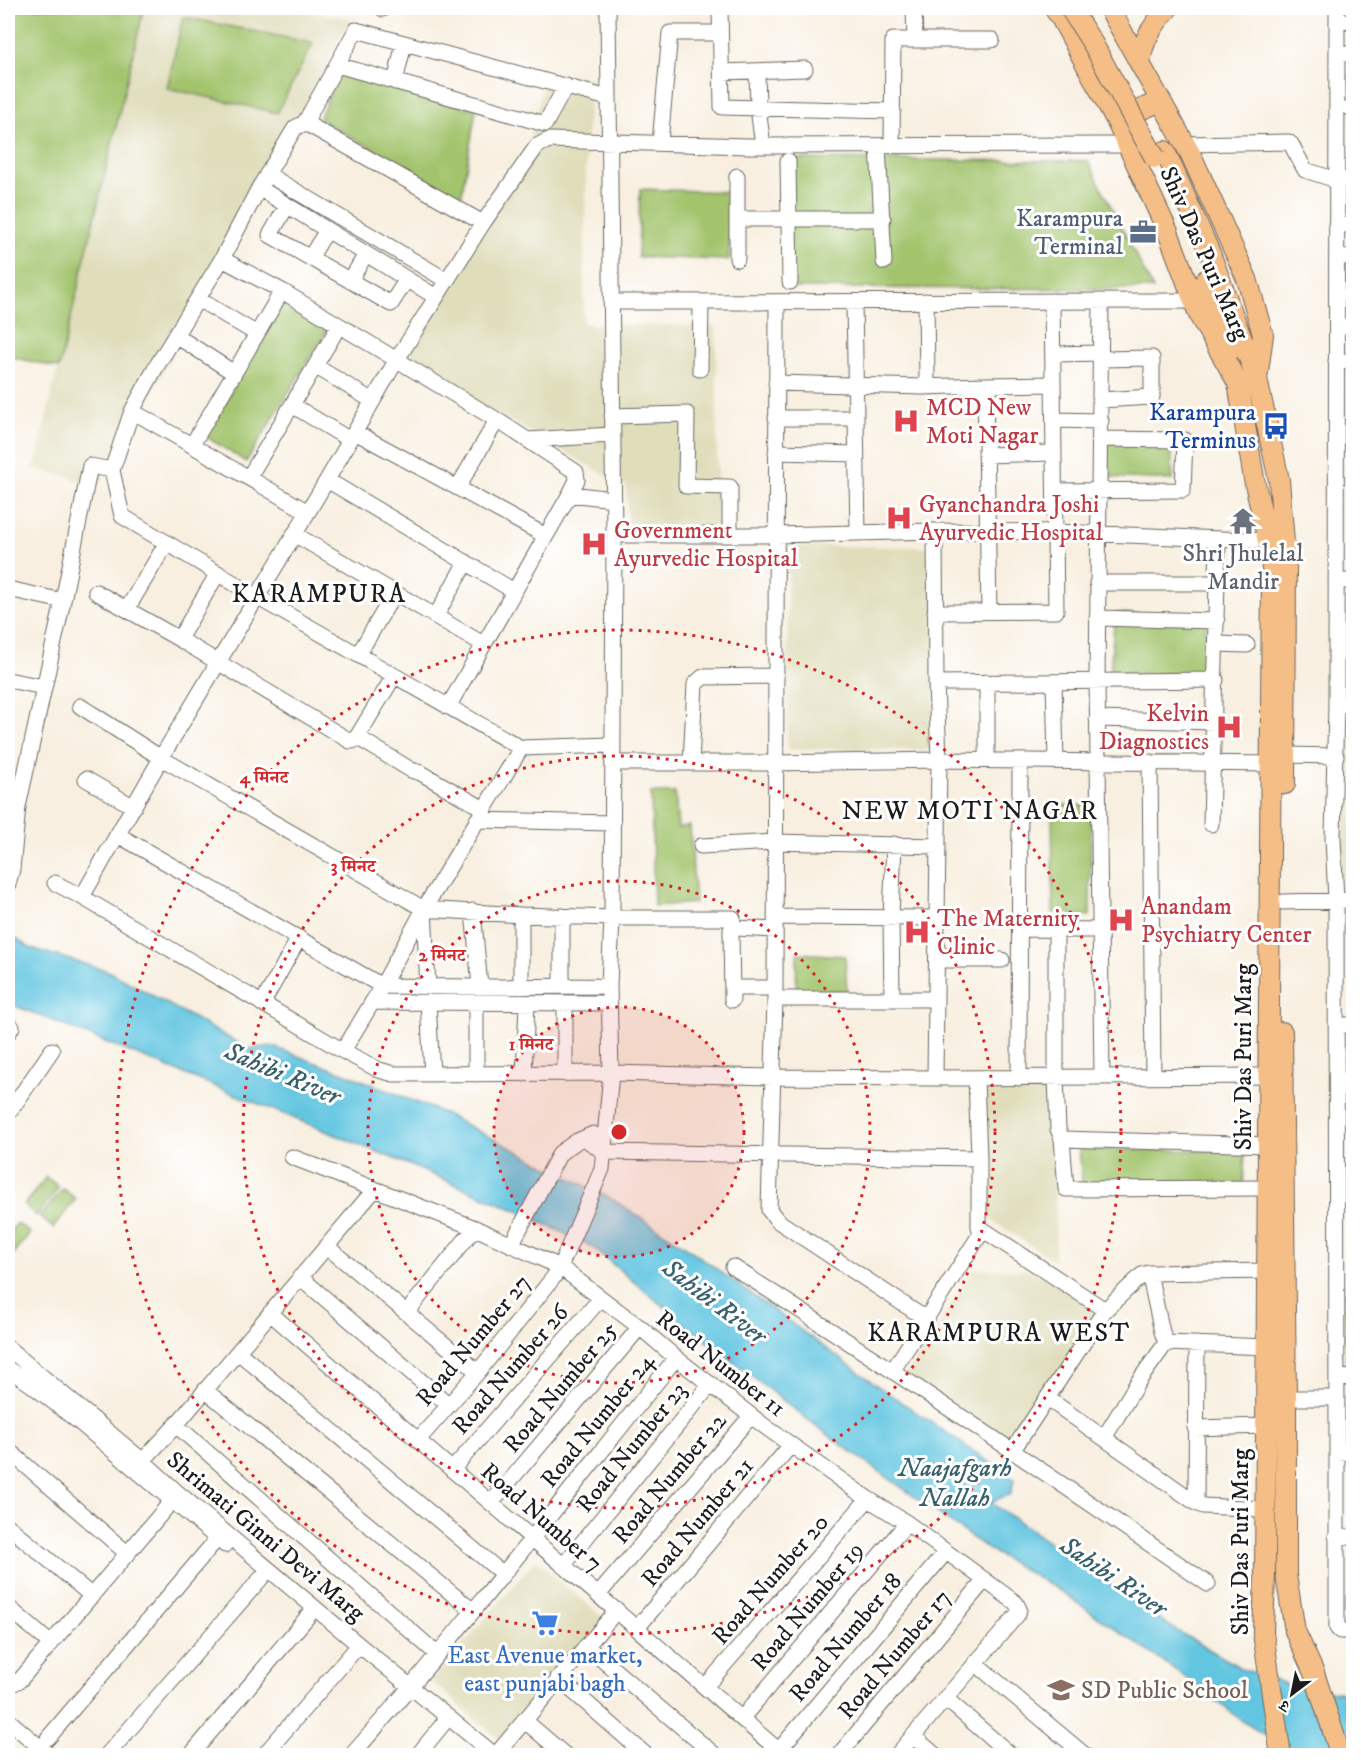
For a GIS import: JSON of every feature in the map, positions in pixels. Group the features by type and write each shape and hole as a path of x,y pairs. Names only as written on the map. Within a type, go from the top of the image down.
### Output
{"main road":[{"path":"1038,8 1066,29"},
{"name":"Shiv Das Puri Marg","path":"1054,8 1128,145 1168,232 1200,317 1248,381 1279,480 1287,568 1278,759 1269,1076 1263,1633 1281,1755"},
{"path":"1070,8 1160,155"},
{"path":"1085,8 1104,37 1160,155 1248,381"},
{"name":"Shiv Das Puri Marg","path":"1109,8 1185,144 1246,279 1263,335 1248,381 1254,479 1272,567 1283,902 1286,1575 1295,1631 1314,1673 1341,1755"},
{"path":"1140,64 1142,47 1152,26 1168,8"},
{"path":"1116,120 1161,101"},
{"path":"1263,1633 1295,1631"}],"street":[{"name":"Road Number 27","path":"418,1440 478,1372 554,1278 602,1169 611,1073 609,986 613,824 614,535 608,8"},
{"path":"720,8 722,107 893,111"},
{"path":"914,8 915,40"},
{"path":"1353,22 1337,14 1336,756 1333,838 1336,900 1337,1628 1340,1631 1353,1631"},
{"path":"608,98 356,30 304,124 295,128 259,188 222,259 156,366 132,411 112,470 122,516 257,597 521,748 612,744"},
{"path":"660,143 670,33 720,33"},
{"path":"884,262 885,146 893,111 893,40 992,40"},
{"path":"395,82 404,43"},
{"path":"1337,54 1353,54"},
{"path":"337,65 545,124 566,86"},
{"path":"722,72 805,69"},
{"path":"757,71 758,108 763,146"},
{"path":"1353,105 1350,108 1353,110"},
{"path":"304,124 483,223"},
{"path":"82,897 160,758 396,361 483,223 537,146 549,141 763,146 1128,145"},
{"path":"1185,144 1288,142 1305,170 1336,180 1353,179"},
{"path":"788,161 790,282"},
{"path":"267,174 446,280"},
{"path":"737,176 737,259"},
{"path":"259,188 436,297"},
{"path":"287,206 270,235 391,304 407,279"},
{"path":"737,219 883,219"},
{"path":"1336,225 1353,225"},
{"path":"310,258 327,230"},
{"path":"350,281 366,254"},
{"path":"1336,257 1353,257"},
{"path":"222,259 282,291 497,420 576,472 577,480 570,494 448,707"},
{"path":"192,445 282,291"},
{"path":"198,299 257,334"},
{"path":"921,387 927,380 926,301"},
{"path":"935,612 1056,611 1052,301"},
{"path":"1101,301 1097,762 1102,1077"},
{"path":"611,302 1194,301"},
{"path":"700,369 701,302"},
{"path":"777,302 775,993 769,1210 772,1216 926,1319"},
{"path":"854,302 858,533"},
{"path":"249,477 339,326"},
{"path":"1336,326 1353,326"},
{"path":"175,335 234,373"},
{"path":"1053,354 1152,358 1152,397 1101,400"},
{"path":"1336,361 1353,361"},
{"path":"315,366 373,401"},
{"path":"777,384 921,387 1053,384"},
{"path":"985,386 989,612"},
{"path":"292,405 458,488 546,536"},
{"path":"132,411 308,512"},
{"path":"612,416 687,414 686,486 730,487 730,535"},
{"path":"776,418 856,418"},
{"path":"458,488 497,420"},
{"path":"1054,420 1101,420"},
{"path":"527,440 612,435"},
{"path":"1055,491 1183,490 1185,440 1100,439"},
{"path":"776,452 856,454"},
{"path":"986,455 1054,453"},
{"path":"8,884 12,869 13,805 44,687 90,466 112,470"},
{"path":"327,480 514,591"},
{"path":"570,494 613,499"},
{"path":"934,531 939,760 935,1078"},
{"path":"614,535 1056,531 1268,541"},
{"path":"294,534 483,644"},
{"path":"1211,824 1218,538"},
{"path":"127,609 166,544"},
{"path":"436,616 466,562"},
{"path":"179,639 218,573"},
{"path":"1336,580 1353,581"},
{"path":"1097,583 1218,583"},
{"path":"8,589 63,601"},
{"path":"96,592 350,741 357,737 394,676"},
{"path":"358,655 395,592"},
{"path":"1097,618 1217,621"},
{"path":"1216,644 1247,645"},
{"path":"691,763 695,684 703,677 775,676"},
{"path":"8,680 44,687"},
{"path":"936,683 1216,680"},
{"path":"987,682 987,760"},
{"path":"1054,682 1056,761"},
{"path":"1336,704 1353,705"},
{"path":"80,706 160,758 424,909 612,918 733,918"},
{"path":"1097,719 1215,722"},
{"path":"357,737 411,770 420,773 481,814 613,824"},
{"path":"343,1051 424,909 521,748"},
{"path":"613,763 987,760 1214,763 1336,756"},
{"path":"1019,1078 1020,761"},
{"path":"1150,762 1153,1077"},
{"path":"86,778 134,807"},
{"path":"118,835 382,986 428,994 478,995 526,1003 609,1003"},
{"path":"701,846 775,842 938,846"},
{"path":"892,999 891,917 894,844"},
{"path":"55,883 343,1051 394,1074 611,1073 935,1078 1269,1076"},
{"path":"1283,902 1353,900"},
{"path":"424,909 432,1074"},
{"path":"473,911 478,995 476,1074"},
{"path":"521,915 521,987"},
{"path":"562,916 562,986"},
{"path":"936,918 891,917 775,923 731,930 732,994 775,993 936,999"},
{"path":"1020,929 1100,930"},
{"path":"1056,929 1056,1078 1058,1129 1062,1139 1066,1189 1268,1188"},
{"path":"262,1004 299,938"},
{"path":"937,960 1002,960"},
{"path":"478,995 521,987 609,986"},
{"path":"372,1002 428,994"},
{"path":"524,1074 526,1003"},
{"path":"565,1003 565,1074"},
{"path":"1336,1025 1353,1025"},
{"path":"8,1114 52,1050"},
{"path":"976,1078 979,1227 1105,1310"},
{"path":"513,1240 560,1153 606,1128"},
{"path":"584,1138 604,1152 979,1158"},
{"path":"1062,1139 1268,1145"},
{"name":"Road Number 11","path":"292,1156 475,1228 513,1240 562,1264 601,1298 751,1416 1010,1597 1019,1609 1018,1614 975,1663"},
{"path":"140,1465 375,1189"},
{"path":"407,1312 475,1228"},
{"path":"893,1370 983,1230"},
{"path":"327,1246 478,1372"},
{"path":"1337,1246 1353,1246"},
{"path":"734,1267 1013,1450 1208,1584"},
{"path":"1013,1450 1105,1310 1136,1280 1149,1273 1267,1271"},
{"path":"1149,1273 1166,1343"},
{"path":"300,1277 449,1405"},
{"path":"1337,1289 1353,1288"},
{"name":"Road Number 26","path":"452,1470 601,1298"},
{"name":"Road Number 7","path":"270,1313 782,1753"},
{"name":"Road Number 25","path":"491,1503 640,1328"},
{"path":"1166,1343 1267,1347"},
{"path":"1104,1438 1138,1382 1166,1343"},
{"path":"1196,1503 1197,1344"},
{"name":"Shrimati Ginni Devi Marg","path":"8,1348 140,1465 171,1502 353,1652 496,1755"},
{"path":"238,1352 503,1574"},
{"name":"Road Number 24","path":"351,1755 473,1611 676,1358"},
{"name":"Shrimati Ginni Devi Marg","path":"8,1370 32,1385 188,1500 480,1755"},
{"path":"1337,1377 1353,1378"},
{"name":"Road Number 23","path":"563,1566 711,1384"},
{"path":"205,1390 473,1611"},
{"path":"1047,1398 1196,1503 1203,1506 1266,1509"},
{"path":"1286,1398 1337,1398"},
{"name":"Road Number 22","path":"598,1595 751,1416"},
{"path":"176,1425 437,1654"},
{"path":"1195,1428 1266,1426"},
{"name":"Road Number 21","path":"637,1628 791,1445"},
{"path":"8,1450 128,1554"},
{"path":"1337,1452 1353,1452"},
{"name":"Road Number 20","path":"705,1688 868,1499"},
{"path":"8,1684 20,1680 171,1502"},
{"name":"Road Number 19","path":"742,1719 907,1524"},
{"path":"8,1526 92,1596"},
{"path":"1336,1536 1353,1537"},
{"path":"48,1738 218,1539"},
{"name":"Road Number 18","path":"782,1753 945,1553"},
{"path":"106,1755 263,1576"},
{"name":"Road Number 17","path":"838,1755 984,1581"},
{"path":"8,1607 51,1644"},
{"path":"496,1755 616,1610"},
{"path":"190,1755 309,1615"},
{"path":"586,1646 716,1755"},
{"path":"264,1755 353,1652"},
{"path":"896,1755 975,1663 1086,1755"},
{"path":"558,1678 647,1755"},
{"path":"945,1698 1012,1755"},
{"path":"8,1720 50,1755"},
{"path":"524,1720 566,1755"},
{"path":"417,1755 443,1724"},
{"path":"913,1736 936,1755"}],"shaded area":[{"path":"144,8 284,8 352,19 127,439 98,485 34,468"},
{"path":"546,72 592,79 587,132 583,324 716,326 718,527 628,525 626,486 398,359 525,159"},
{"path":"788,546 935,547 934,750 787,749"},
{"path":"1348,597 1353,597 1353,697 1349,697"},
{"path":"1348,718 1353,718 1353,878 1335,877"},
{"path":"1057,1088 1055,1261 984,1215 981,1089"},
{"path":"974,1269 1034,1270 1100,1309 1006,1452 900,1382"},
{"path":"536,1560 606,1620 501,1741 431,1681"}],"green space":[{"path":"8,8 144,8 59,368 8,356"},
{"path":"183,17 313,43 277,113 167,88"},
{"path":"340,70 476,110 461,199 319,119"},
{"path":"785,159 1088,161 1153,289 787,288"},
{"path":"640,189 730,192 729,260 638,257"},
{"path":"1346,262 1353,263 1353,309 1348,309"},
{"path":"284,304 327,330 246,462 205,436"},
{"path":"1107,434 1170,435 1173,480 1107,477"},
{"path":"1115,613 1205,617 1210,675 1110,673"},
{"path":"651,793 675,793 678,828 690,826 695,903 654,906"},
{"path":"1052,804 1091,806 1090,916 1053,913"},
{"path":"797,953 845,956 847,991 796,991"},
{"path":"1079,1149 1245,1151 1243,1190 1083,1191"},
{"path":"46,1177 59,1187 37,1216 24,1205"},
{"path":"63,1189 76,1199 53,1228 40,1217"},
{"path":"17,1223 30,1233 8,1261 8,1234"},
{"path":"1344,1292 1353,1292 1353,1373 1347,1373"}],"water":[{"name":"Naajafgarh Nallah","path":"8,933 30,948 108,971 249,1049 271,1046 443,1113 613,1200 689,1249 878,1386 1014,1479 1011,1494 990,1502 1177,1631 1243,1669 1295,1687 1353,1693 1353,1755 1297,1755 1245,1723 1184,1676 1062,1592 988,1549 832,1438 693,1331 591,1246 518,1211 405,1163 8,1003"}],"place":[{"name":"Karampura Terminal","path":"1143,232"},
{"name":"MCD New Moti Nagar","path":"906,421"},
{"name":"Karampura Terminus","path":"1276,426"},
{"name":"Gyanchandra Joshi Ayurvedic Hospital","path":"899,518"},
{"name":"Shri Jhulelal Mandir","path":"1243,521"},
{"name":"Government Ayurvedic Hospital","path":"594,544"},
{"name":"Kelvin Diagnostics","path":"1229,727"},
{"name":"Anandam Psychiatry Center","path":"1121,920"},
{"name":"The Maternity Clinic","path":"917,932"},
{"name":"East Avenue market, east punjabi bagh","path":"545,1623"},
{"name":"SD Public School","path":"1061,1690"}],"district":[{"name":"KARAMPURA","path":"319,593"},
{"name":"NEW MOTI NAGAR","path":"970,810"},
{"name":"KARAMPURA WEST","path":"999,1332"}],"water label":[{"name":"Sahibi River","path":"283,1073"},
{"name":"Sahibi River","path":"715,1301"},
{"name":"Sahibi River","path":"1114,1576"}]}
